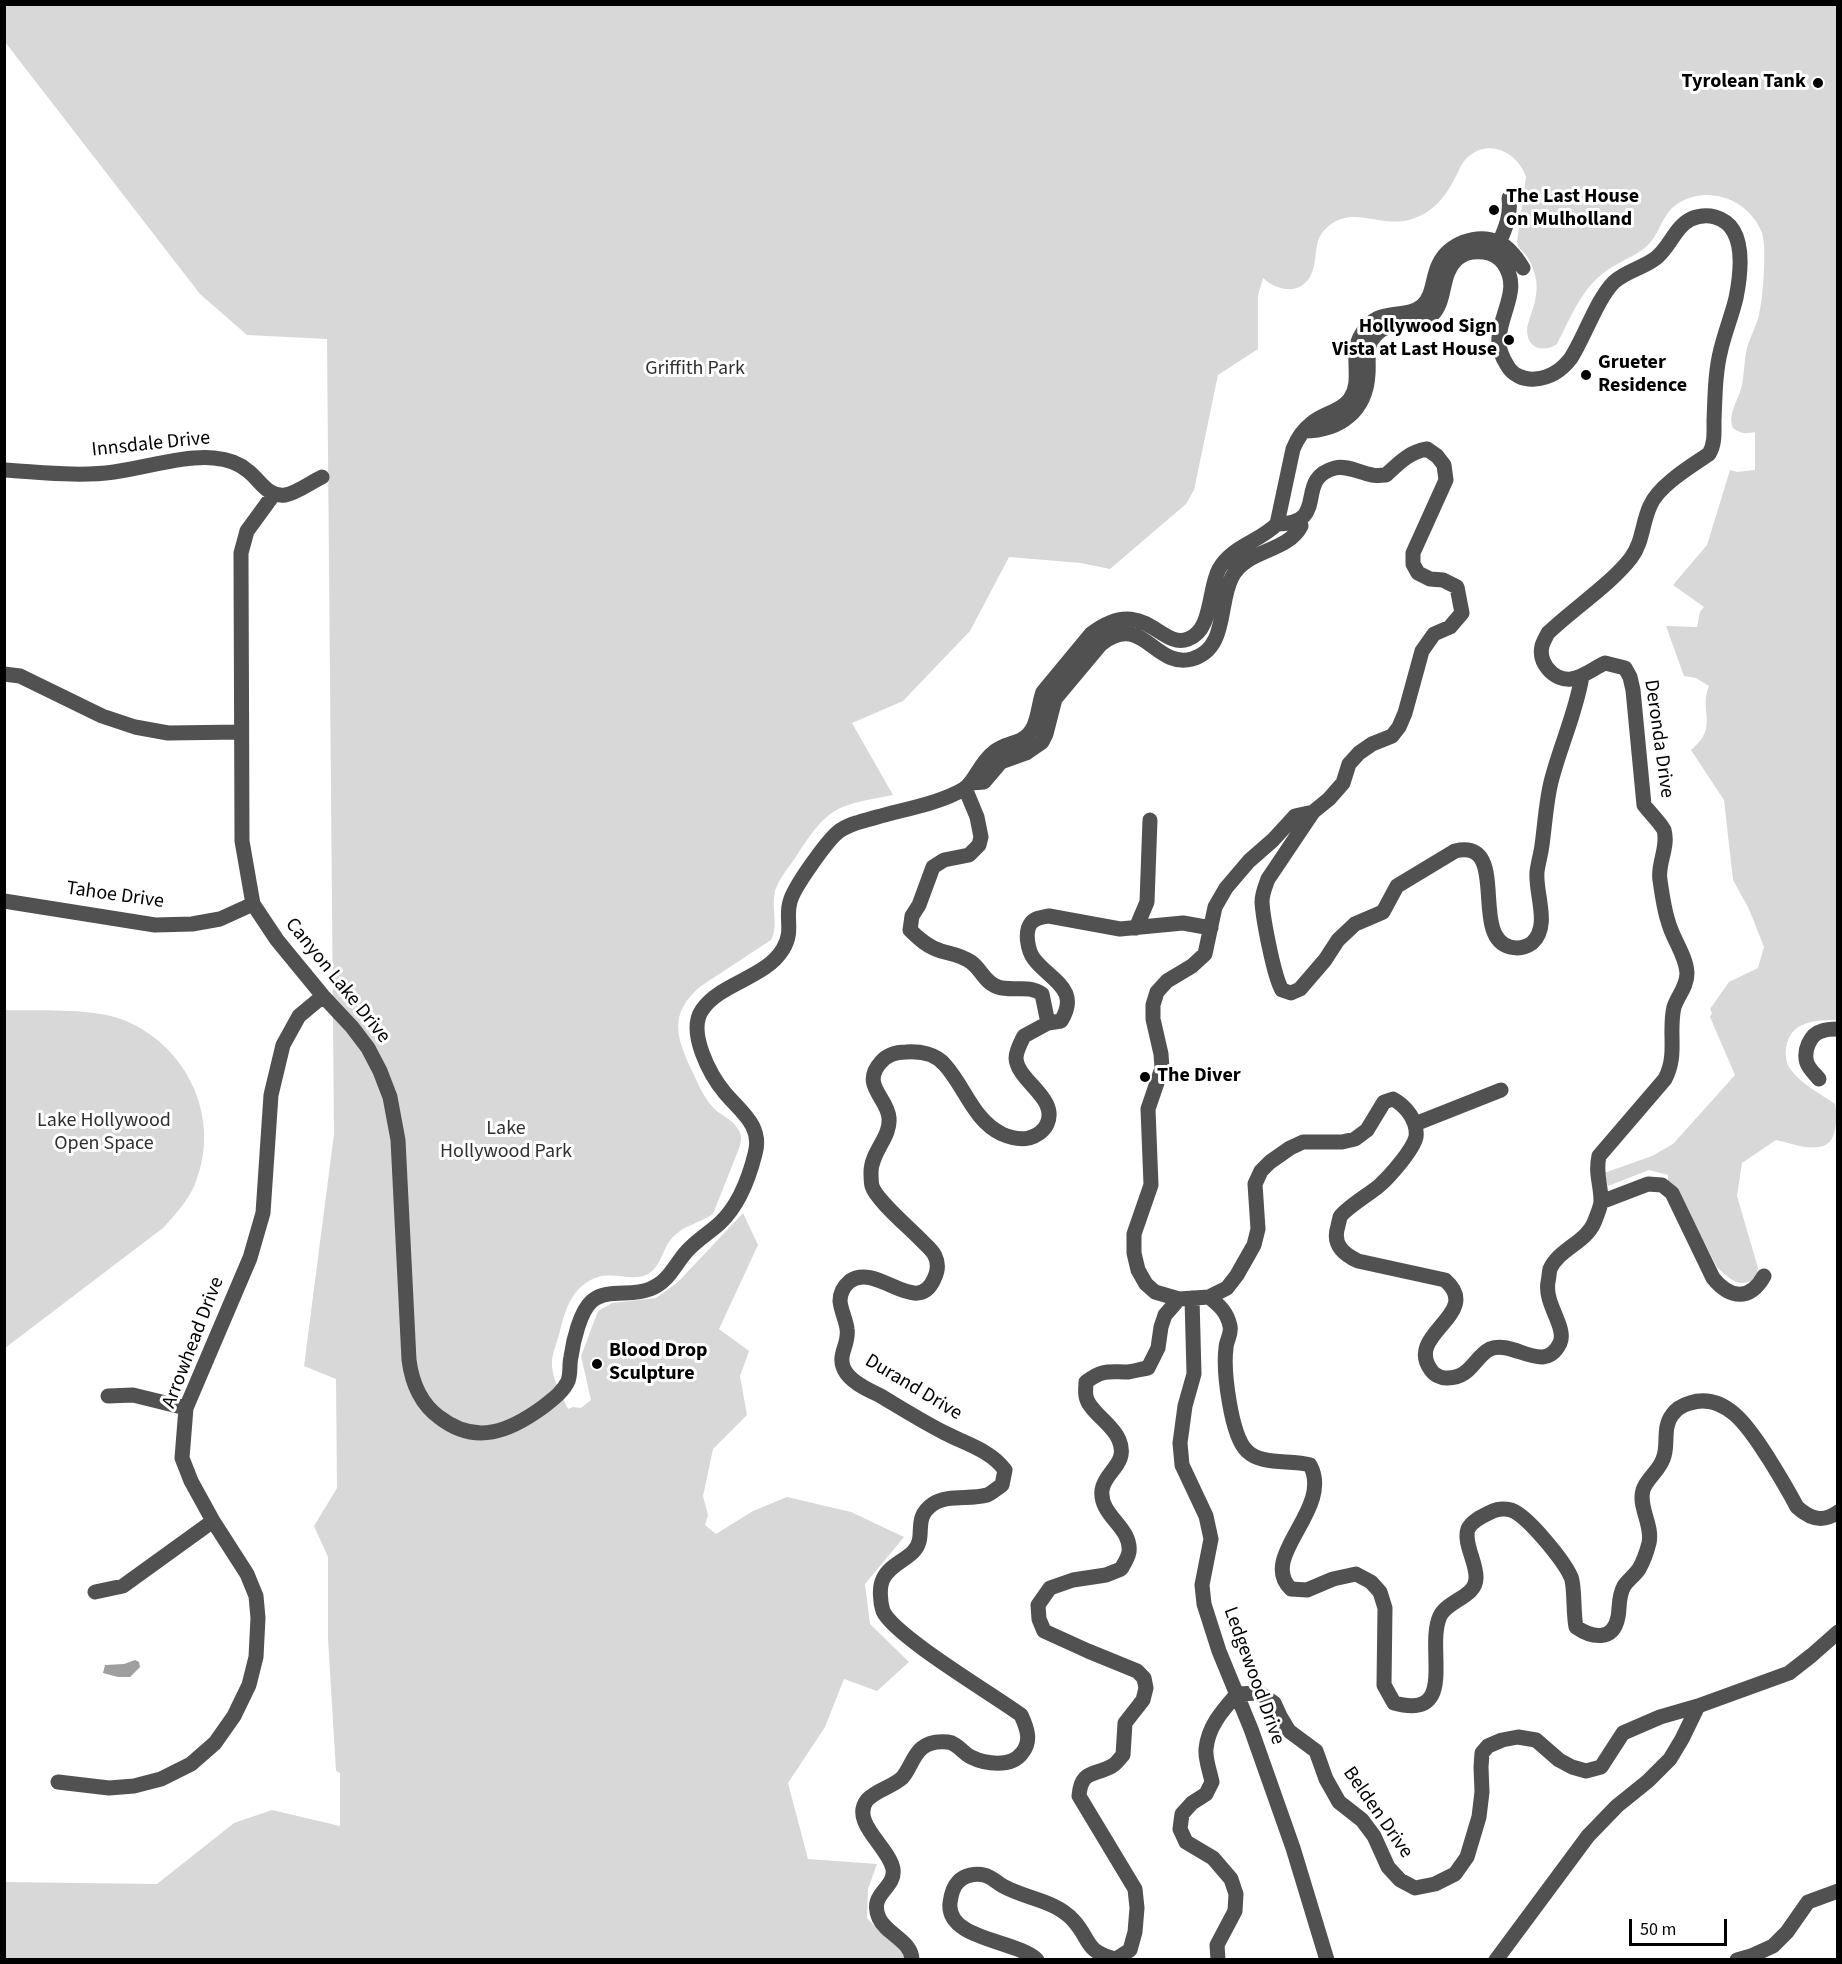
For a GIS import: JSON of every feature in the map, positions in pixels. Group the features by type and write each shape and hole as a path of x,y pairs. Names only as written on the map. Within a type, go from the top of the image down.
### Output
{"street":[{"path":"1499,243 1508,223 1509,198"},
{"name":"Deronda Drive","path":"1304,431 1320,431 1334,427 1361,403 1366,390 1369,347 1372,339 1389,326 1422,321 1430,317 1438,307 1449,267 1461,255 1473,251 1493,254 1500,258 1510,273 1510,295 1499,337 1502,357 1511,372 1528,380 1541,379 1564,367 1581,342 1615,281 1658,257 1677,231 1689,220 1706,216 1724,221 1736,235 1740,252 1736,297 1717,366 1713,448 1709,454 1659,492 1649,507 1637,549 1625,565 1548,633 1542,645 1541,658 1546,667 1556,676 1569,679 1582,676 1605,663 1625,668 1630,677 1644,805 1663,828 1666,838 1659,879 1668,922 1687,972 1686,987 1675,1004 1672,1019 1671,1068 1665,1079 1599,1156 1597,1168 1601,1202 1593,1225 1582,1239 1568,1248 1551,1268 1547,1290 1552,1310 1562,1331 1561,1342 1548,1355 1537,1357 1527,1355 1510,1347 1489,1350 1465,1373 1454,1378 1443,1378 1432,1372 1425,1353 1429,1340 1456,1307 1453,1287 1445,1280 1358,1261 1346,1255 1337,1244 1336,1232 1340,1217 1392,1173 1416,1137 1415,1124"},
{"path":"1211,928 1183,923 1120,929 1049,915 1041,917 1032,923 1028,931 1028,945 1032,958 1056,978 1068,1000 1066,1013 1061,1021 1048,1023 1042,994 1035,989 995,987 974,964 960,955 939,950 921,941 910,930 912,916 919,905 933,867 944,860 969,855 979,845 981,837 968,786 977,771 992,753 1031,733 1043,692 1091,634 1111,622 1123,619 1150,624 1175,640 1182,641 1193,637 1203,627 1219,569 1236,550 1264,535 1277,524 1293,449 1298,438 1312,422 1347,403 1352,396 1356,381 1356,346 1364,329 1388,314 1409,312 1424,304 1429,298 1439,264 1458,245 1478,239 1499,243 1515,255 1523,268"},
{"path":"1277,524 1289,524 1304,518 1313,484 1323,473 1337,468 1371,475 1386,475 1416,451 1427,449 1444,465 1446,480 1413,553 1413,564 1418,573 1430,579 1443,580 1457,587 1462,613 1450,627 1434,634 1422,651 1399,727 1392,736 1372,744 1349,764 1342,783 1329,799 1313,812 1268,879 1263,891 1262,904 1277,981 1282,990 1291,993 1300,989 1344,935 1356,924 1383,912 1397,886 1455,851 1465,849 1475,851 1483,860 1487,876 1491,926 1497,939 1506,946 1518,949 1530,945 1537,937 1541,925 1537,875 1551,784 1579,695 1582,676"},
{"name":"Innsdale Drive","path":"4,470 66,474 112,472 195,458 225,459 248,470 264,488 274,494"},
{"path":"274,494 286,495 322,477"},
{"name":"Canyon Lake Drive","path":"274,494 247,531 241,553 242,841 253,904 277,940 352,1027 371,1054 385,1083 393,1110 399,1148 410,1360 414,1385 429,1409 453,1426 483,1433 499,1432 532,1415 558,1395 570,1376 571,1355 582,1315 590,1302 602,1295 645,1292 664,1282 684,1254 717,1226 733,1208 755,1156 757,1139 752,1123 717,1083 700,1045 696,1027 701,1011 713,998 778,956 788,939 789,906 793,894 828,843 842,830 859,822 946,796 968,786"},
{"path":"968,786 984,782 1001,762 1026,753 1042,742 1055,699 1101,644 1108,639 1124,633 1133,634 1170,658 1179,661 1201,656 1210,648 1219,630 1233,576 1245,562 1290,540 1298,532 1301,526 1300,521"},
{"path":"1264,535 1269,549"},
{"path":"4,674 20,676 102,716 135,727 168,733 241,732"},
{"path":"1313,812 1295,816 1249,861 1226,888 1215,907 1205,954 1192,966 1167,981 1157,992 1152,1005 1162,1068 1148,1109 1150,1185 1134,1234 1134,1253 1138,1270 1146,1284 1155,1292 1185,1298 1209,1297 1227,1288 1254,1245 1258,1229 1255,1184 1261,1171 1290,1148 1303,1142 1356,1140 1367,1130 1384,1102 1393,1099 1402,1104 1415,1124 1501,1090"},
{"path":"1136,928 1147,902 1150,820"},
{"name":"Tahoe Drive","path":"4,902 155,925 192,924 220,919 253,904"},
{"name":"Arrowhead Drive","path":"58,1782 109,1788 134,1786 161,1779 191,1764 215,1743 234,1716 249,1685 256,1657 258,1618 256,1596 247,1574 191,1481 182,1458 186,1408 250,1258 263,1213 270,1095 283,1045 299,1016 323,996"},
{"name":"Durand Drive","path":"912,1959 907,1945 884,1927 878,1916 876,1905 879,1896 890,1882 893,1870 889,1858 864,1823 862,1812 864,1805 869,1798 900,1780 910,1769 920,1749 931,1742 950,1742 970,1757 990,1763 1006,1763 1021,1756 1028,1744 1028,1730 1021,1715 897,1627 883,1611 880,1593 883,1579 891,1568 914,1551 919,1544 923,1513 932,1504 942,1499 988,1494 1002,1485 1005,1470 997,1459 917,1417 848,1375 842,1363 842,1352 848,1331 840,1299 844,1286 856,1277 867,1276 876,1278 905,1293 920,1293 930,1287 938,1266 935,1255 887,1207 872,1187 871,1169 876,1151 888,1131 890,1119 887,1108 874,1085 874,1071 882,1060 897,1052 914,1051 931,1054 945,1064 980,1117 993,1130 1022,1140 1036,1136 1047,1125 1050,1114 1045,1101 1018,1067 1016,1058 1024,1036 1048,1023"},
{"path":"1819,1079 1807,1066 1808,1044 1812,1037 1821,1031 1838,1029"},
{"path":"1601,1202 1648,1184 1662,1185 1672,1193 1713,1278 1720,1287 1733,1294 1742,1295 1752,1292 1764,1276"},
{"path":"1209,1297 1225,1311 1231,1330 1226,1347 1226,1371 1232,1419 1238,1437 1247,1452 1270,1460 1299,1461 1310,1465 1314,1473 1316,1483 1312,1502 1281,1566 1283,1581 1292,1589 1307,1590 1333,1579 1356,1574 1371,1582 1380,1592 1385,1608 1384,1685 1394,1704 1408,1707 1418,1706 1431,1696 1436,1687 1436,1630 1440,1616 1448,1606 1472,1590 1476,1579 1473,1555 1467,1539 1468,1527 1480,1517 1497,1510 1510,1509 1524,1517 1554,1552 1572,1578 1573,1615 1576,1627 1596,1636 1605,1635 1615,1628 1619,1596 1625,1584 1638,1569 1649,1544 1650,1530 1642,1497 1643,1488 1664,1458 1666,1427 1671,1416 1683,1405 1698,1400 1725,1406 1749,1429 1797,1507 1806,1515 1816,1519 1824,1519 1838,1512"},
{"path":"1037,1959 1030,1953 976,1935 961,1926 953,1919 950,1906 952,1892 958,1881 966,1876 981,1874 993,1878 1002,1886 1053,1906 1073,1920 1091,1948 1102,1956 1116,1959 1130,1950 1135,1932 1137,1908 1135,1889 1079,1796 1080,1786 1085,1777 1113,1766 1123,1755 1125,1723 1143,1700 1146,1688 1144,1678 1137,1671 1044,1631 1039,1619 1038,1605 1050,1588 1073,1580 1107,1575 1121,1569 1129,1552 1127,1537 1107,1512 1101,1492 1104,1482 1118,1465 1122,1453 1120,1441 1111,1426 1095,1411 1086,1398 1086,1382 1097,1373 1130,1372 1148,1368 1158,1348 1165,1315 1185,1298"},
{"name":"Ledgewood Drive","path":"1185,1298 1194,1374 1185,1406 1180,1443 1182,1465 1206,1516 1211,1539 1203,1585 1204,1604 1219,1651 1293,1848 1327,1959"},
{"path":"108,1396 133,1395 186,1408"},
{"path":"95,1592 123,1586 213,1521"},
{"path":"1496,1959 1588,1836 1617,1806 1648,1781 1670,1759 1698,1706 1789,1673 1838,1632"},
{"name":"Belden Drive","path":"1237,1694 1259,1693 1274,1703 1289,1731 1316,1751 1326,1779 1339,1802 1362,1820 1374,1836 1388,1867 1400,1880 1415,1888 1436,1884 1455,1874 1467,1857 1479,1816 1482,1792 1482,1754 1488,1746 1518,1737 1536,1740 1566,1764 1586,1770 1601,1767 1623,1733 1660,1717 1698,1706"},
{"path":"1218,1959 1217,1945 1235,1911 1236,1894 1231,1879 1213,1858 1186,1842 1180,1829 1182,1814 1192,1803 1206,1794 1212,1782 1205,1751 1209,1732 1219,1715 1237,1694"},
{"path":"1737,1959 1773,1947 1788,1932 1808,1902 1838,1891"}],"green space":[{"name":"Griffith Park","path":"5,4 1837,5 1837,1020 1812,1022 1798,1027 1788,1039 1786,1048 1788,1065 1795,1075 1835,1104 1836,1122 1831,1141 1825,1145 1810,1147 1776,1140 1742,1163 1737,1196 1758,1268 1757,1276 1746,1283 1736,1282 1717,1267 1675,1186 1668,1181 1668,1175 1649,1170 1608,1186 1604,1173 1652,1156 1673,1144 1735,1075 1710,1017 1712,1013 1710,1009 1729,982 1758,968 1764,947 1749,909 1733,880 1724,800 1691,750 1700,741 1707,726 1706,695 1709,686 1696,678 1684,676 1666,626 1697,627 1700,612 1704,607 1673,585 1707,545 1730,470 1737,472 1755,470 1755,432 1744,433 1736,430 1733,428 1731,417 1741,391 1747,348 1758,320 1763,286 1762,233 1747,210 1735,202 1710,195 1684,200 1668,212 1647,246 1606,271 1594,282 1576,307 1557,344 1542,349 1537,348 1530,341 1527,330 1536,298 1536,279 1530,262 1517,242 1526,177 1516,160 1508,154 1491,148 1482,149 1465,160 1443,197 1427,212 1402,221 1354,217 1336,221 1327,227 1318,240 1313,269 1305,283 1293,289 1287,289 1274,286 1263,278 1258,295 1258,349 1218,375 1194,490 1186,504 1110,569 1081,563 1009,557 970,631 903,701 852,723 893,795 859,802 836,810 818,826 777,886 771,940 701,986 690,996 679,1017 678,1027 683,1049 701,1089 714,1108 735,1125 741,1137 738,1151 713,1214 677,1233 669,1241 653,1271 648,1274 637,1277 598,1277 581,1286 571,1300 564,1317 553,1354 553,1372 568,1409 581,1408 591,1400 581,1356 598,1311 612,1303 656,1298 678,1282 743,1213 758,1245 719,1329 749,1351 740,1376 747,1415 713,1449 703,1496 708,1515 705,1525 716,1534 753,1511 787,1497 851,1512 904,1537 865,1584 870,1624 909,1662 877,1691 844,1679 825,1727 788,1783 808,1859 877,1864 868,1889 867,1918 886,1938 900,1948 907,1959 5,1959 5,1882 157,1884 234,1823 272,1810 340,1826 340,1773 336,1771 328,1639 328,1557 314,1526 337,1488 336,1379 304,1366 334,1134 327,339 247,335 200,294 5,42"},
{"name":"Lake Hollywood Open Space","path":"5,1010 92,1013 118,1018 142,1029 162,1044 179,1063 192,1084 201,1108 204,1133 202,1159 195,1184 177,1213 163,1228 5,1348"}],"shaded area":[{"path":"135,1660 139,1662 140,1667 130,1677 103,1673 105,1665 124,1664"}],"place":[{"name":"Tyrolean Tank","path":"1818,83"},
{"name":"The Last House on Mulholland","path":"1494,210"},
{"name":"Hollywood Sign Vista at Last House","path":"1509,340"},
{"name":"Grueter Residence","path":"1586,375"},
{"name":"The Diver","path":"1145,1077"},
{"name":"Blood Drop Sculpture","path":"597,1364"}],"park label":[{"name":"Lake Hollywood Park","path":"506,1142"}]}
